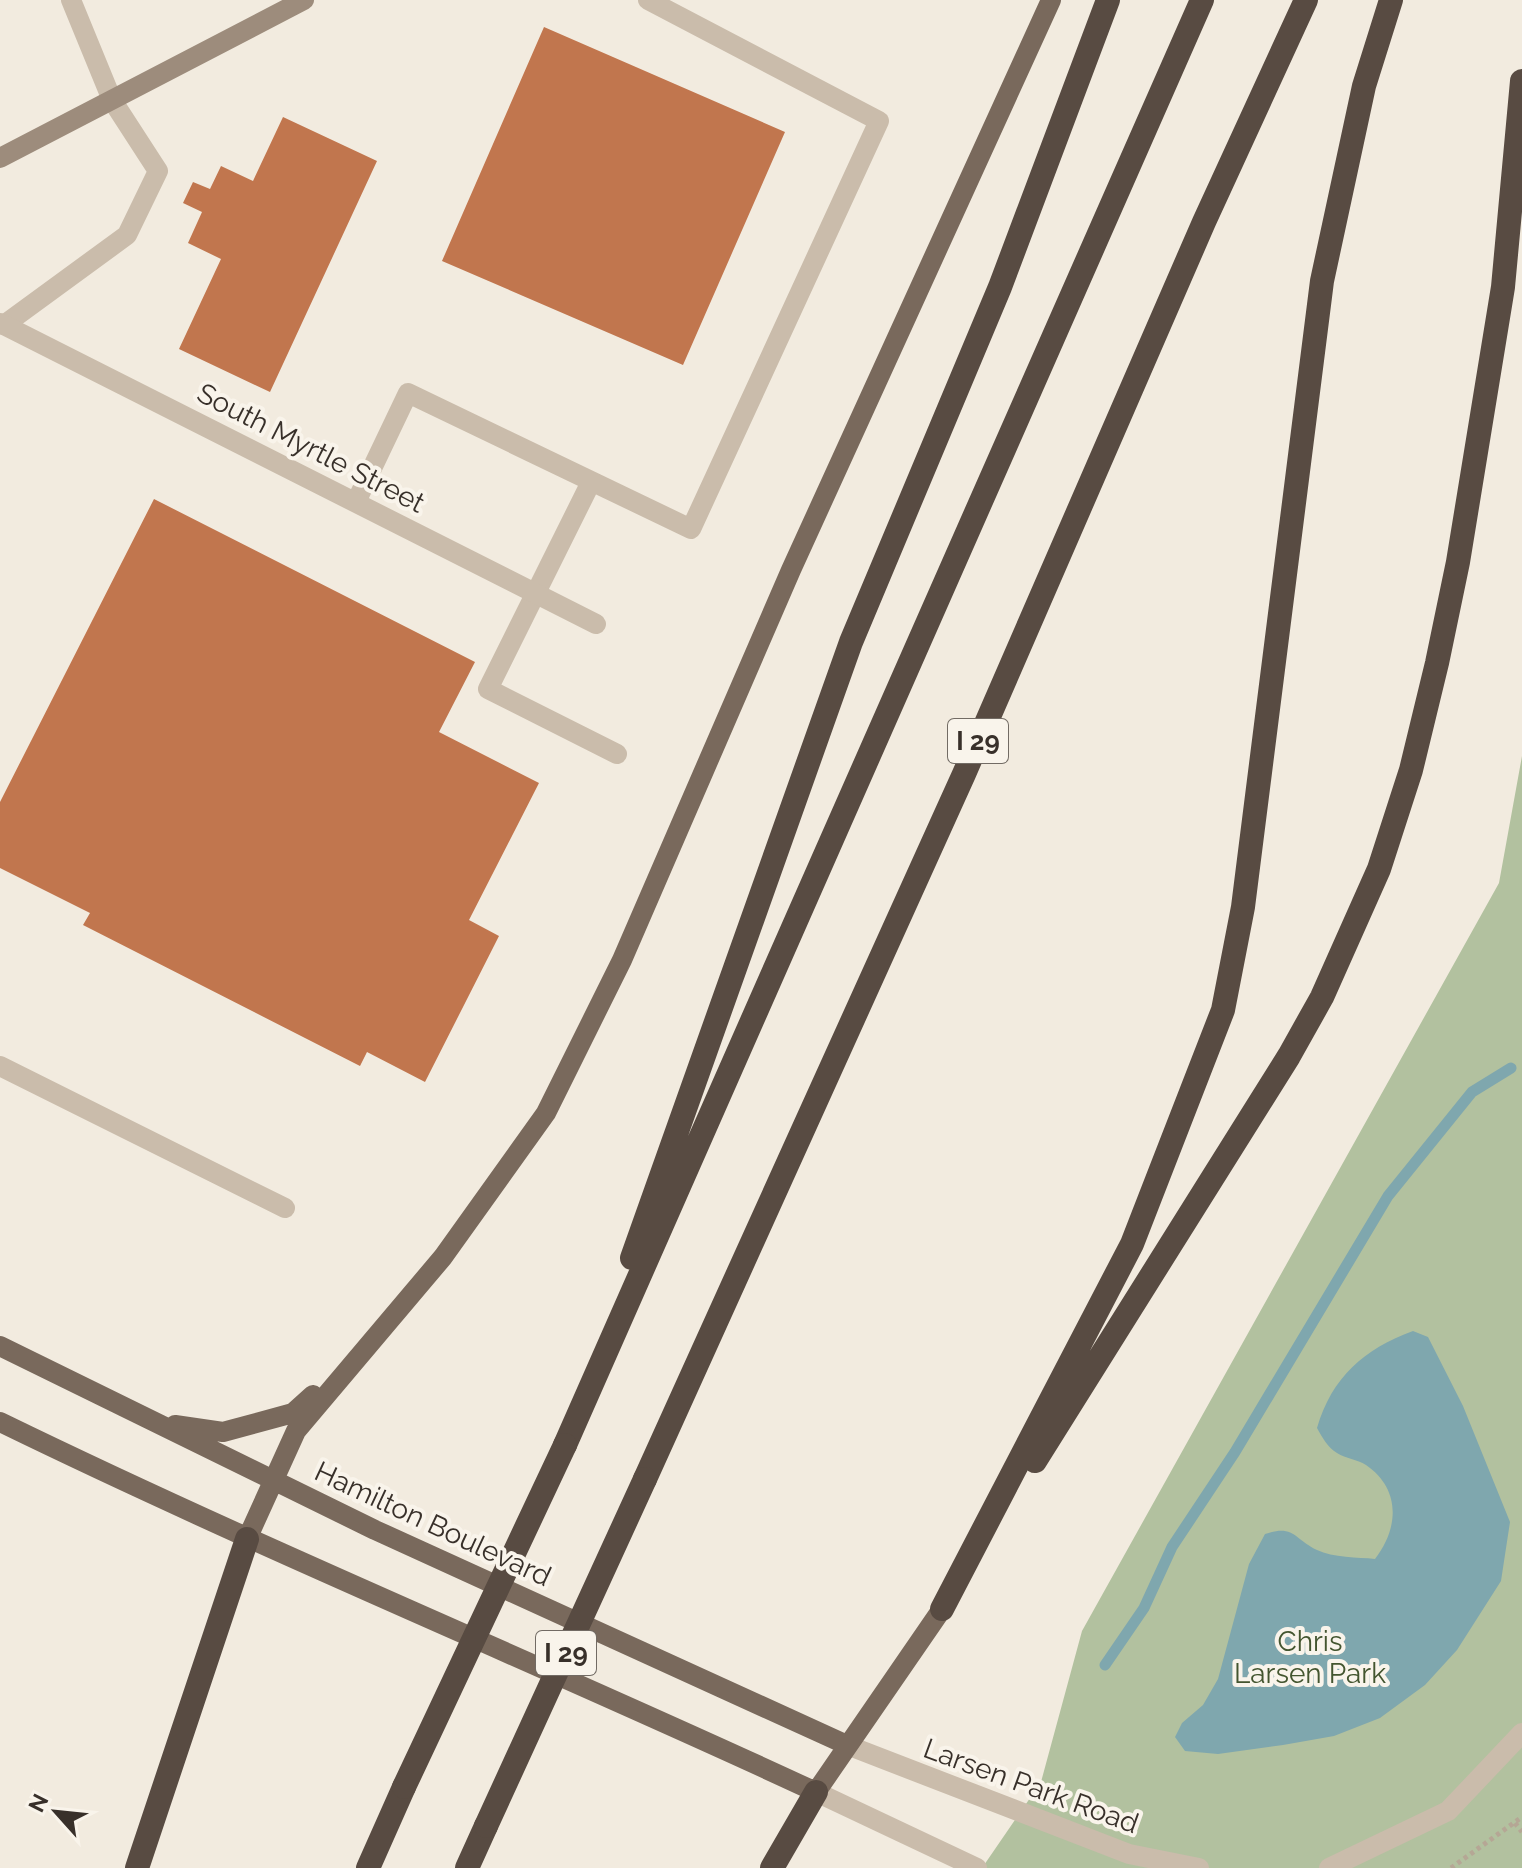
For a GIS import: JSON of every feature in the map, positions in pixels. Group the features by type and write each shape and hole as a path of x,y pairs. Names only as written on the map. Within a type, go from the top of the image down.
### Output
{"highway":[{"path":"565,1445 851,642 1000,287 1108,0"},
{"path":"368,1868 565,1445 1202,0"},
{"name":"I 29","path":"467,1868 957,789 1198,236 1306,0"},
{"path":"942,1609 1132,1244 1223,1010 1243,907 1322,281 1364,86 1391,0"},
{"path":"942,1609 1289,1056 1322,997 1379,869 1411,770 1458,562 1503,287 1522,81"},
{"path":"137,1868 247,1539"},
{"path":"772,1868 816,1792"}],"main road":[{"path":"247,1539 296,1431 443,1257 546,1113 622,960 791,570 1051,0"},
{"name":"Hamilton Boulevard","path":"0,1346 375,1530 847,1745"},
{"path":"155,1423 223,1432 293,1413 367,1347"},
{"path":"0,1422 247,1539 816,1792 942,1609"}],"street":[{"path":"2,324 127,235 158,171 112,100 71,0"},
{"path":"0,158 304,0"},
{"path":"356,502 408,393 691,529 879,121 648,0"},
{"name":"South Myrtle Street","path":"2,324 596,624"},
{"path":"591,482 488,689 617,754"},
{"path":"0,1066 285,1208"},
{"path":"1332,1868 1448,1811 1522,1733"},
{"name":"Larsen Park Road","path":"847,1745 1129,1854 1199,1868"},
{"path":"816,1792 977,1868"}],"path":[{"path":"1451,1868 1522,1817"},
{"path":"1515,1823 1522,1832"}],"green space":[{"name":"Chris Larsen Park","path":"1522,756 1522,1868 982,1868 1041,1782 1082,1631 1499,883"}],"water":[{"path":"1413,1331 1428,1337 1463,1406 1510,1522 1501,1581 1457,1650 1425,1685 1380,1718 1334,1736 1283,1745 1218,1754 1185,1751 1175,1737 1182,1723 1203,1705 1218,1679 1249,1564 1265,1534 1288,1532 1317,1550 1346,1557 1375,1559 1383,1547 1389,1535 1393,1509 1386,1485 1366,1465 1334,1451 1317,1428 1331,1394 1352,1367 1379,1347"}],"building":[{"path":"544,27 785,132 683,365 442,261"},
{"path":"283,117 377,161 270,392 179,349 221,259 188,243 202,212 183,203 193,182 210,189 221,166 253,181"},
{"path":"154,499 475,662 439,732 539,783 469,920 499,936 425,1082 367,1052 360,1066 83,925 90,913 0,868 0,802"}],"waterway":[{"path":"1105,1665 1144,1608 1172,1547 1235,1452 1388,1196 1472,1092 1511,1068"}]}
